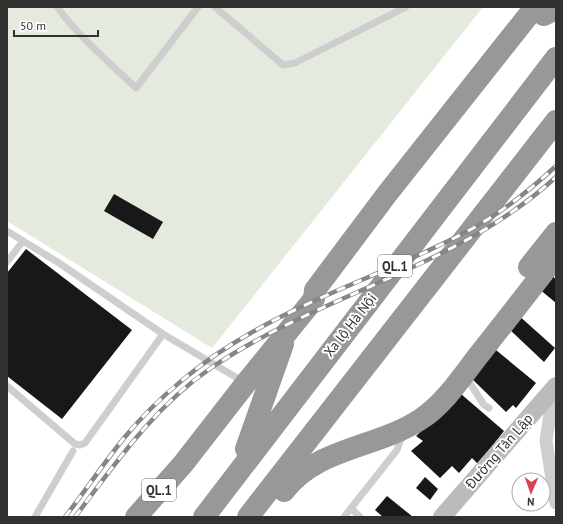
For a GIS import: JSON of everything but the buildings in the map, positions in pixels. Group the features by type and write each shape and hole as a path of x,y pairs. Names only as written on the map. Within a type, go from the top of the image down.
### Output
{"highway":[{"name":"QL.1","path":"136,517 183,464 314,299 325,297 421,161 546,9"},
{"name":"Xa lộ Hà Nội","path":"204,517 556,58"},
{"name":"QL.1","path":"248,517 556,121"},
{"name":"QL.1","path":"284,472 316,451 384,427 421,419 435,408 464,374 555,241"},
{"name":"QL.1","path":"263,517 290,482 315,463 402,424 424,401 555,241"},
{"name":"QL.1","path":"236,474 264,402 288,331"},
{"name":"QL.1","path":"150,517 183,464"}],"street":[{"path":"555,387 546,441 556,503"},
{"name":"Đường Tân Lập","path":"442,517 555,387"}],"lane":[{"path":"57,7 64,17 136,88 198,7"},
{"path":"215,7 283,65 295,63 406,7"},
{"path":"7,231 163,334 246,383"},
{"path":"7,262 23,241"},
{"path":"7,386 75,444 80,445 85,443 163,334"},
{"path":"464,374 484,405 489,408"},
{"path":"344,517 397,450 401,441 402,424"},
{"path":"36,517 73,451"},
{"path":"351,508 360,517"}],"shaded area":[{"path":"7,7 483,7 212,348 7,221"}],"railway":[{"path":"65,517 137,423 182,380 215,355 275,320 329,294 411,259 464,233 488,219 512,202 535,185 556,166"},
{"path":"75,517 121,457 154,418 191,383 211,368 253,342 297,320 432,258 476,235 517,208 556,177"}]}
